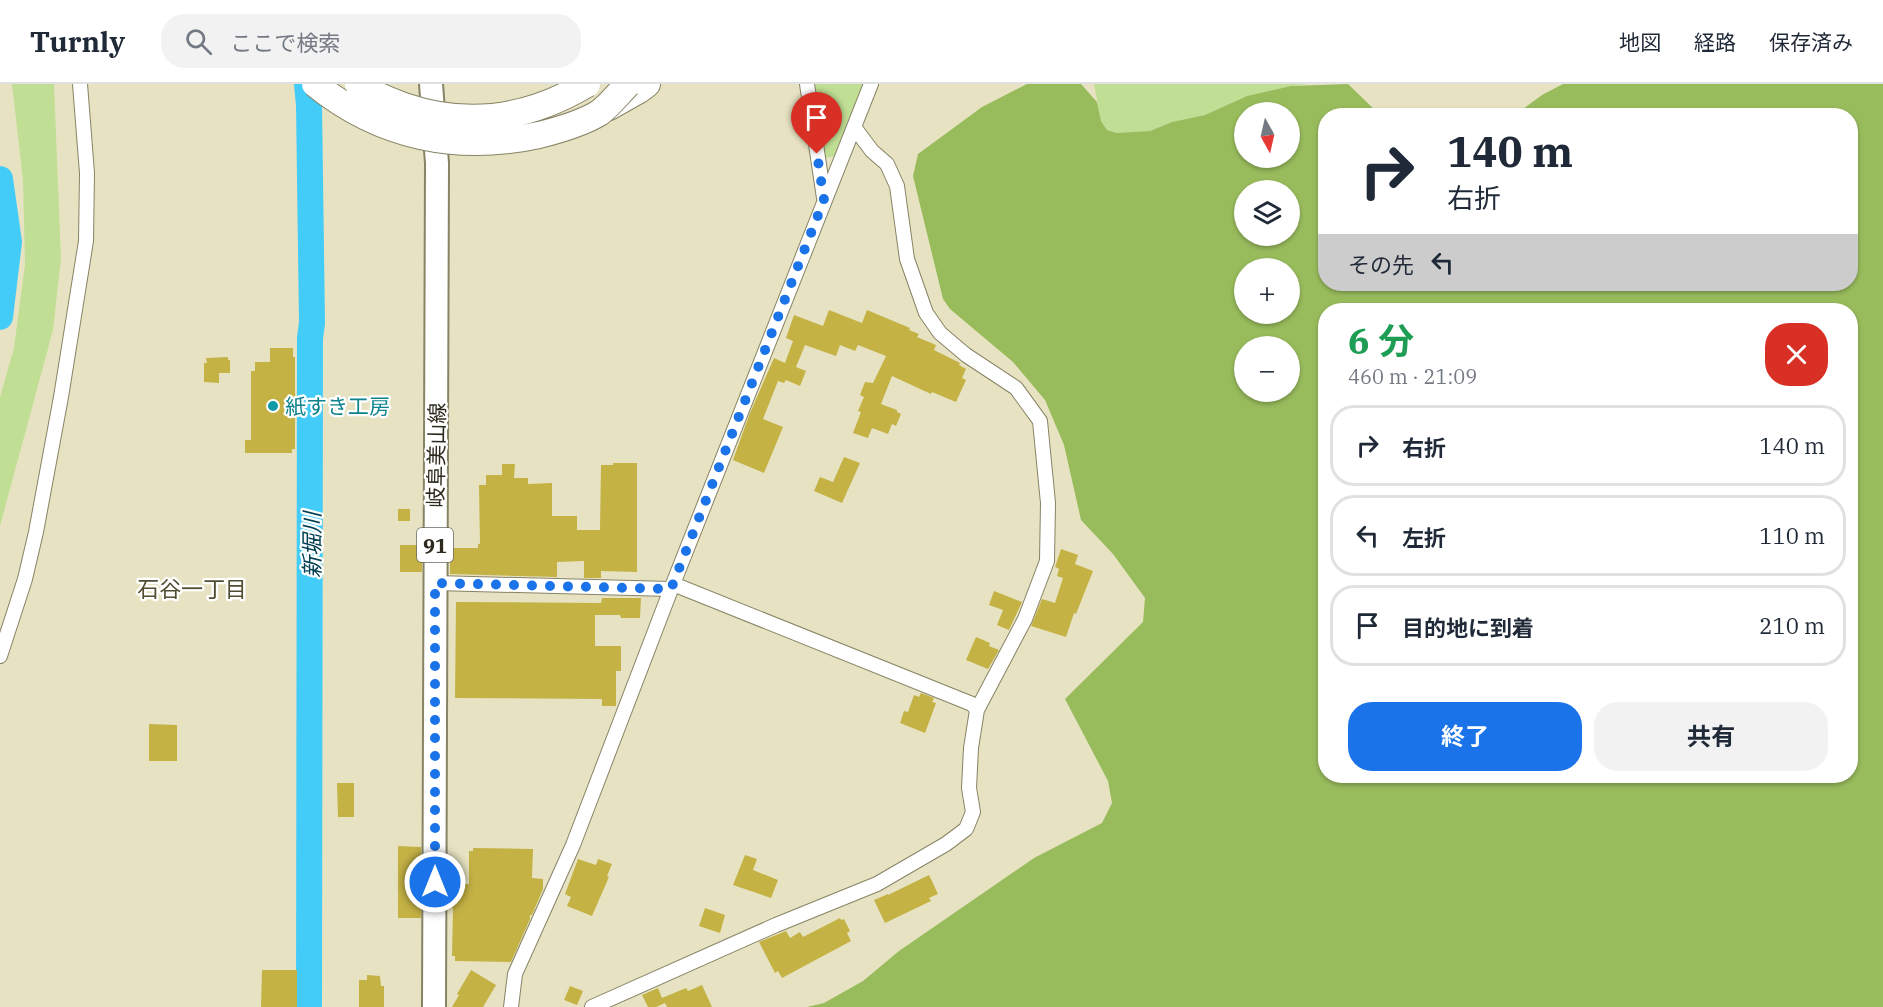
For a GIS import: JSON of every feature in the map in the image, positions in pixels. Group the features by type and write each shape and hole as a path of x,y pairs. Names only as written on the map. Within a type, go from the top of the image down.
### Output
{"highway":[{"path":"315,84 355,112 386,127 416,136 456,142 488,142 522,138 564,129 647,84"},
{"path":"358,84 390,101 419,111 462,118 502,116 541,106 587,84"},
{"path":"599,112 628,84"}],"main road":[{"name":"岐阜美山線","path":"431,84 437,163 434,1007"}],"street":[{"path":"0,656 25,579 36,532 86,241 87,173 80,84"},
{"path":"807,84 824,200"},
{"path":"511,1007 516,974 573,845 672,587 871,84"},
{"path":"592,1007 776,925 877,884 946,844 966,829 974,812 969,788 971,748 977,710 1025,619 1047,561 1048,503 1040,421 1016,388 966,355 940,333 926,312 908,259 897,186 887,164 872,151 854,127"},
{"path":"435,583 672,587 972,704 977,710"}],"green space":[{"path":"12,84 54,84 61,258 53,330 0,526 0,397 14,348 25,264 23,180"},
{"path":"815,84 865,84 837,156 825,158"},
{"path":"1027,84 1081,84 1097,102 1101,121 1107,130 1117,133 1150,131 1172,122 1205,115 1247,96 1291,86 1348,84 1373,108 1318,108 1318,291 1858,291 1858,108 1524,108 1563,84 1883,84 1883,1007 807,1007 824,1003 863,981 899,951 1034,858 1102,823 1112,803 1108,781 1065,699 1143,622 1145,598 1113,554 1081,520 1064,445 1045,400 1013,362 950,309 943,299 913,176 918,154 982,107"},
{"path":"1094,84 1309,84 1247,96 1205,115 1172,122 1150,131 1117,133 1107,130 1101,121"}],"building":[{"path":"829,310 862,323 867,310 910,328 909,330 919,334 917,337 936,345 934,350 960,363 959,365 966,369 962,378 966,380 956,402 932,392 931,394 892,376 881,404 901,414 896,426 892,424 888,434 872,428 868,438 853,433 861,412 858,411 864,397 860,395 865,382 873,383 886,356 858,345 855,351 840,345 836,356 805,345 796,367 806,371 800,386 786,380 784,383 778,381 763,419 783,427 764,473 733,460 774,358 785,363 793,341 786,338 794,315 823,326"},
{"name":"紙すき工房","path":"270,348 293,348 293,357 295,357 295,449 292,449 292,453 245,453 245,440 251,440 251,371 255,371 255,362 270,362"},
{"path":"228,357 230,373 219,373 219,383 204,382 206,358"},
{"path":"844,457 860,463 842,503 814,491 820,477 833,482"},
{"path":"613,463 637,463 637,572 601,571 601,578 584,578 584,561 557,562 557,577 450,574 450,548 478,548 480,544 479,485 486,485 486,475 502,475 502,464 515,464 514,478 528,478 528,484 552,483 552,516 577,516 577,530 600,530 601,465 613,465"},
{"path":"398,509 410,509 410,521 398,521"},
{"path":"400,545 422,545 422,572 400,572"},
{"path":"1061,549 1078,555 1075,564 1093,571 1066,637 1031,626 1042,599 1055,603 1063,578 1057,576 1059,569 1055,567"},
{"path":"994,591 1022,602 1009,630 997,625 1003,610 989,605"},
{"path":"602,598 641,598 640,618 595,615 595,646 621,646 621,671 616,671 616,706 602,706 602,699 455,698 456,602 601,603"},
{"path":"976,637 999,650 988,669 966,660"},
{"path":"921,693 934,698 932,702 936,703 925,733 900,723 904,711 908,712 914,695 919,697"},
{"path":"149,724 177,725 177,761 149,761"},
{"path":"337,783 354,783 354,817 338,817"},
{"path":"398,846 421,847 421,918 398,918"},
{"path":"473,848 533,849 532,878 543,879 543,889 511,962 455,961 455,956 452,956 453,908 450,908 449,895 453,895 453,884 469,884 469,851 473,851"},
{"path":"745,855 757,859 753,870 778,880 771,898 733,885"},
{"path":"578,859 596,865 598,859 612,864 607,876 609,877 592,916 567,906 571,897 565,894"},
{"path":"929,875 938,894 929,898 931,901 885,923 874,900"},
{"path":"705,908 725,915 720,933 699,926"},
{"path":"840,918 844,919 850,931 847,933 851,941 782,978 778,971 775,973 759,942 786,931 790,938 800,932 803,937"},
{"path":"262,970 297,970 297,1007 261,1007"},
{"path":"471,970 496,985 483,1007 452,1007 459,995 457,994"},
{"path":"367,975 380,976 381,986 384,986 384,1007 359,1007 359,980 367,980"},
{"path":"702,985 712,1007 667,1007 665,1003 656,1007 648,1007 642,995 658,988 662,998 686,988 688,991"},
{"path":"570,986 583,991 577,1005 564,1000"}],"waterway":[{"name":"新堀川","path":"307,84 312,323 310,338 309,1007"},
{"path":"0,179 9,242 0,317"}],"place":[{"name":"紙すき工房","path":"273,406"}],"district":[{"name":"石谷一丁目","path":"192,588"}],"route":[{"path":"435,882 435,583 671,589 824,200 817,154"}]}
